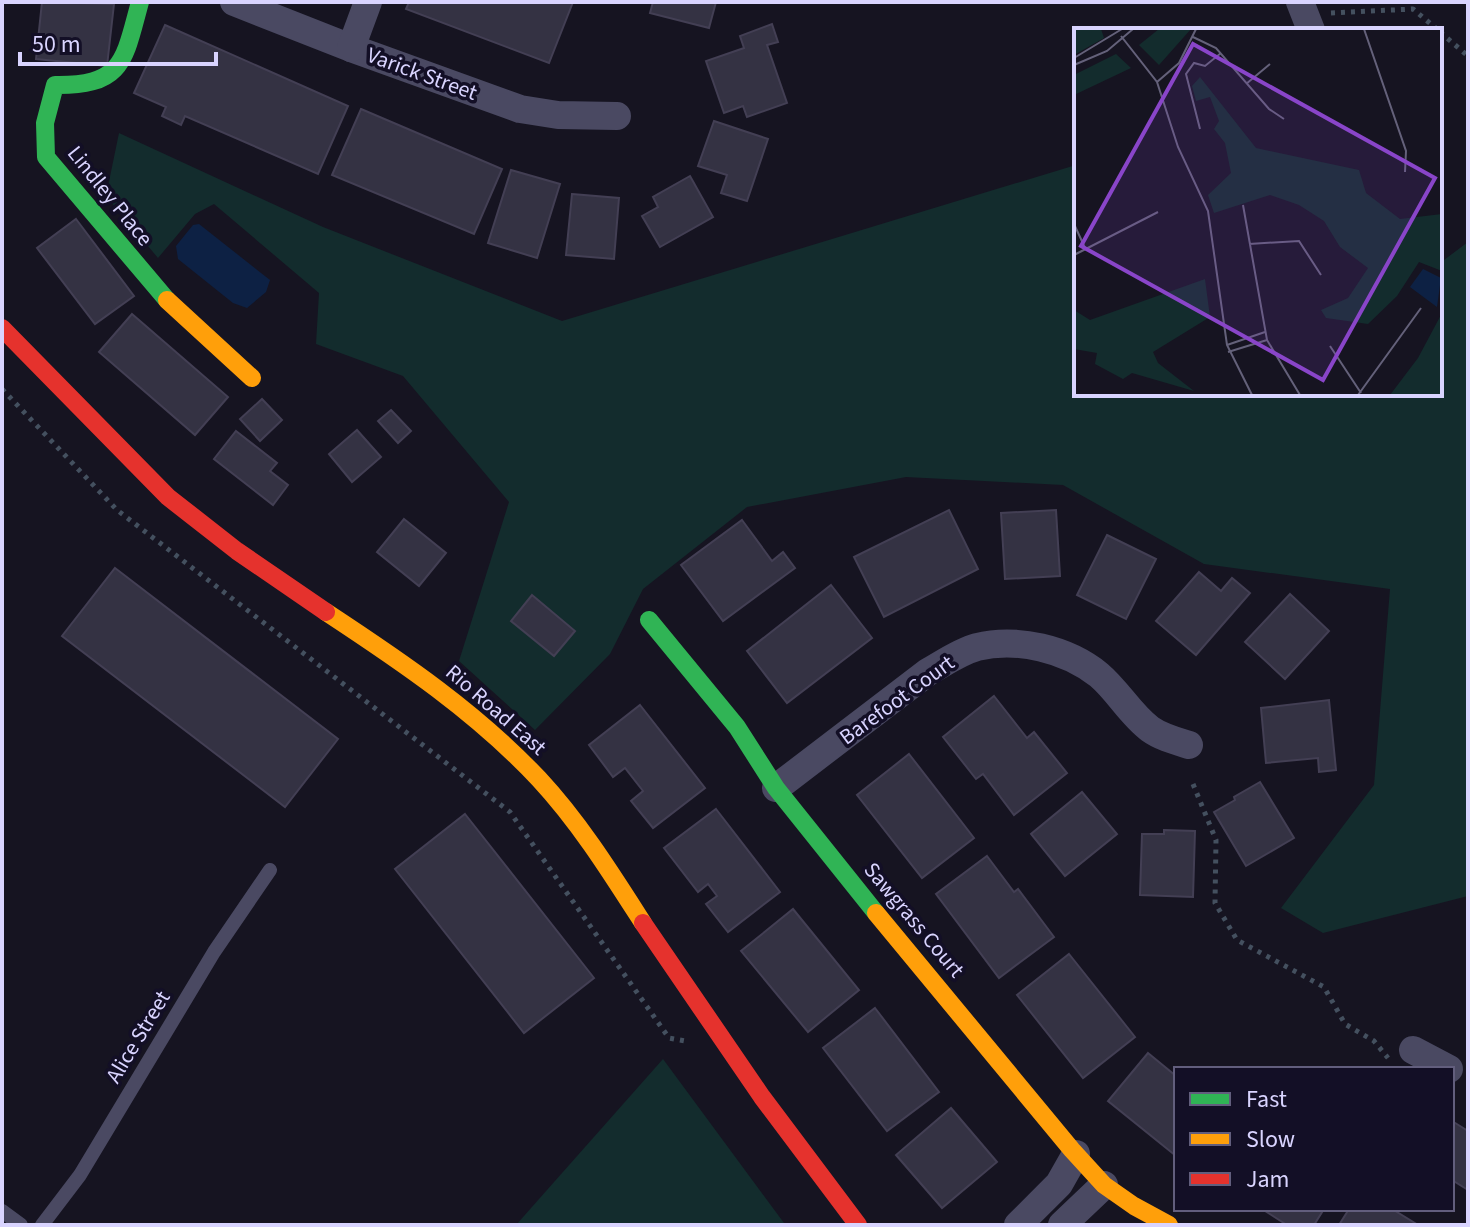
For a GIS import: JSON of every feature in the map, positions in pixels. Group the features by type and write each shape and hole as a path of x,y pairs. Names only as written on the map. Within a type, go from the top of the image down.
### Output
{"street":[{"name":"Lindley Place","path":"140,2 123,59 115,71 96,83 55,85 45,123 46,157 155,289 252,378"},
{"name":"Varick Street","path":"234,2 520,109 558,115 617,116"},
{"path":"351,48 368,2"},
{"name":"Rio Road East","path":"2,328 144,476 195,520 427,682 497,738 539,778 581,829 725,1047 858,1225"},
{"name":"Sawgrass Court","path":"649,620 737,727 776,788 1076,1154 1104,1185 1169,1225"},
{"name":"Barefoot Court","path":"776,788 928,672 952,657 976,648 1000,644 1026,645 1078,662 1099,675 1151,730 1189,745"},
{"path":"1402,1056 1440,1067"},
{"path":"1018,1225 1059,1184 1076,1154"},
{"path":"1062,1225 1104,1185"}],"lane":[{"name":"Alice Street","path":"42,1225 80,1175 214,952 270,870"},
{"path":"2,1211 21,1225"}],"path":[{"path":"1306,16 1413,9 1435,28"},
{"path":"1442,34 1468,56"},
{"path":"2,389 117,510 510,812 669,1038"},
{"path":"1193,784 1216,840 1215,903 1237,940 1324,987 1345,1024 1402,1056"}],"green space":[{"path":"119,133 323,227 562,321 1074,166 1074,396 1442,396 1442,262 1468,242 1468,896 1323,933 1281,908 1374,785 1390,589 1204,564 1063,485 906,477 747,507 643,589 610,654 535,730 459,661 509,502 403,376 316,344 319,293 214,204 195,214 158,258 106,196"},
{"path":"663,1059 784,1223 516,1225"}],"water":[{"path":"199,224 270,280 266,292 247,308 233,303 178,259 176,246 193,225"}],"building":[{"path":"42,2 114,4 107,66 36,59"},
{"path":"409,2 573,2 549,63 406,9"},
{"path":"653,2 716,2 709,28 650,13"},
{"path":"772,24 778,42 767,45 787,103 747,117 743,106 724,113 706,61 744,48 740,36"},
{"path":"165,25 348,106 318,174 185,116 181,125 162,116 166,107 134,93"},
{"path":"361,109 502,169 474,234 332,175"},
{"path":"714,121 768,139 747,201 721,193 727,175 698,166"},
{"path":"511,170 560,184 537,258 488,243"},
{"path":"690,176 713,217 660,247 642,216 658,207 653,197"},
{"path":"572,194 619,198 614,259 566,255"},
{"path":"76,219 134,296 95,324 37,248"},
{"path":"132,314 228,397 195,435 99,352"},
{"path":"262,399 282,420 260,441 240,419"},
{"path":"391,410 411,431 398,443 378,421"},
{"path":"357,430 381,457 352,482 329,454"},
{"path":"236,431 277,463 270,471 288,485 273,505 214,459"},
{"path":"949,510 978,569 884,617 854,557"},
{"path":"1056,510 1060,576 1005,579 1001,513"},
{"path":"404,519 446,553 419,586 377,552"},
{"path":"742,520 772,561 783,552 795,568 723,621 681,565"},
{"path":"1107,535 1156,559 1126,619 1077,595"},
{"path":"115,568 338,739 285,807 62,636"},
{"path":"1199,572 1221,591 1232,578 1250,593 1196,655 1156,621"},
{"path":"831,585 872,638 787,703 747,651"},
{"path":"1290,594 1329,631 1285,679 1245,642"},
{"path":"532,595 575,631 554,656 511,621"},
{"path":"994,696 1027,738 1034,732 1067,773 1014,815 983,774 976,779 943,737"},
{"path":"1329,700 1336,770 1319,772 1318,758 1266,763 1261,708"},
{"path":"640,705 705,788 653,828 631,801 643,791 625,768 613,777 589,745"},
{"path":"909,754 974,838 922,878 857,795"},
{"path":"1260,782 1294,838 1246,866 1214,812"},
{"path":"1082,792 1117,834 1065,876 1031,834"},
{"path":"716,809 780,892 728,932 706,904 717,896 708,884 698,892 664,848"},
{"path":"465,814 594,978 524,1033 395,869"},
{"path":"1164,830 1195,831 1193,897 1140,895 1142,834 1164,834"},
{"path":"987,856 1014,892 1018,889 1054,937 999,978 936,894"},
{"path":"793,909 859,990 808,1032 741,951"},
{"path":"1069,954 1135,1037 1083,1078 1017,995"},
{"path":"875,1008 939,1092 887,1131 823,1048"},
{"path":"1148,1053 1174,1074 1174,1154 1108,1101"},
{"path":"951,1108 997,1162 942,1208 896,1155"},
{"path":"1454,1122 1468,1131 1468,1190 1454,1181"},
{"path":"1265,1211 1323,1211 1314,1225 1287,1225"},
{"path":"1348,1211 1395,1211 1418,1225 1339,1225"}],"traffic: fast":[{"path":"140,2 130,40 117,66 95,81 55,85 45,123 46,157 167,300"},
{"path":"649,620 737,727 776,788 876,913"}],"traffic: slow":[{"path":"167,300 252,378"},
{"path":"326,612 437,689 515,755 568,813 643,923"},
{"path":"876,913 1104,1185 1169,1225"}],"traffic: jam":[{"path":"2,328 168,497 237,551 326,612"},
{"path":"643,923 762,1097 858,1225"}]}
